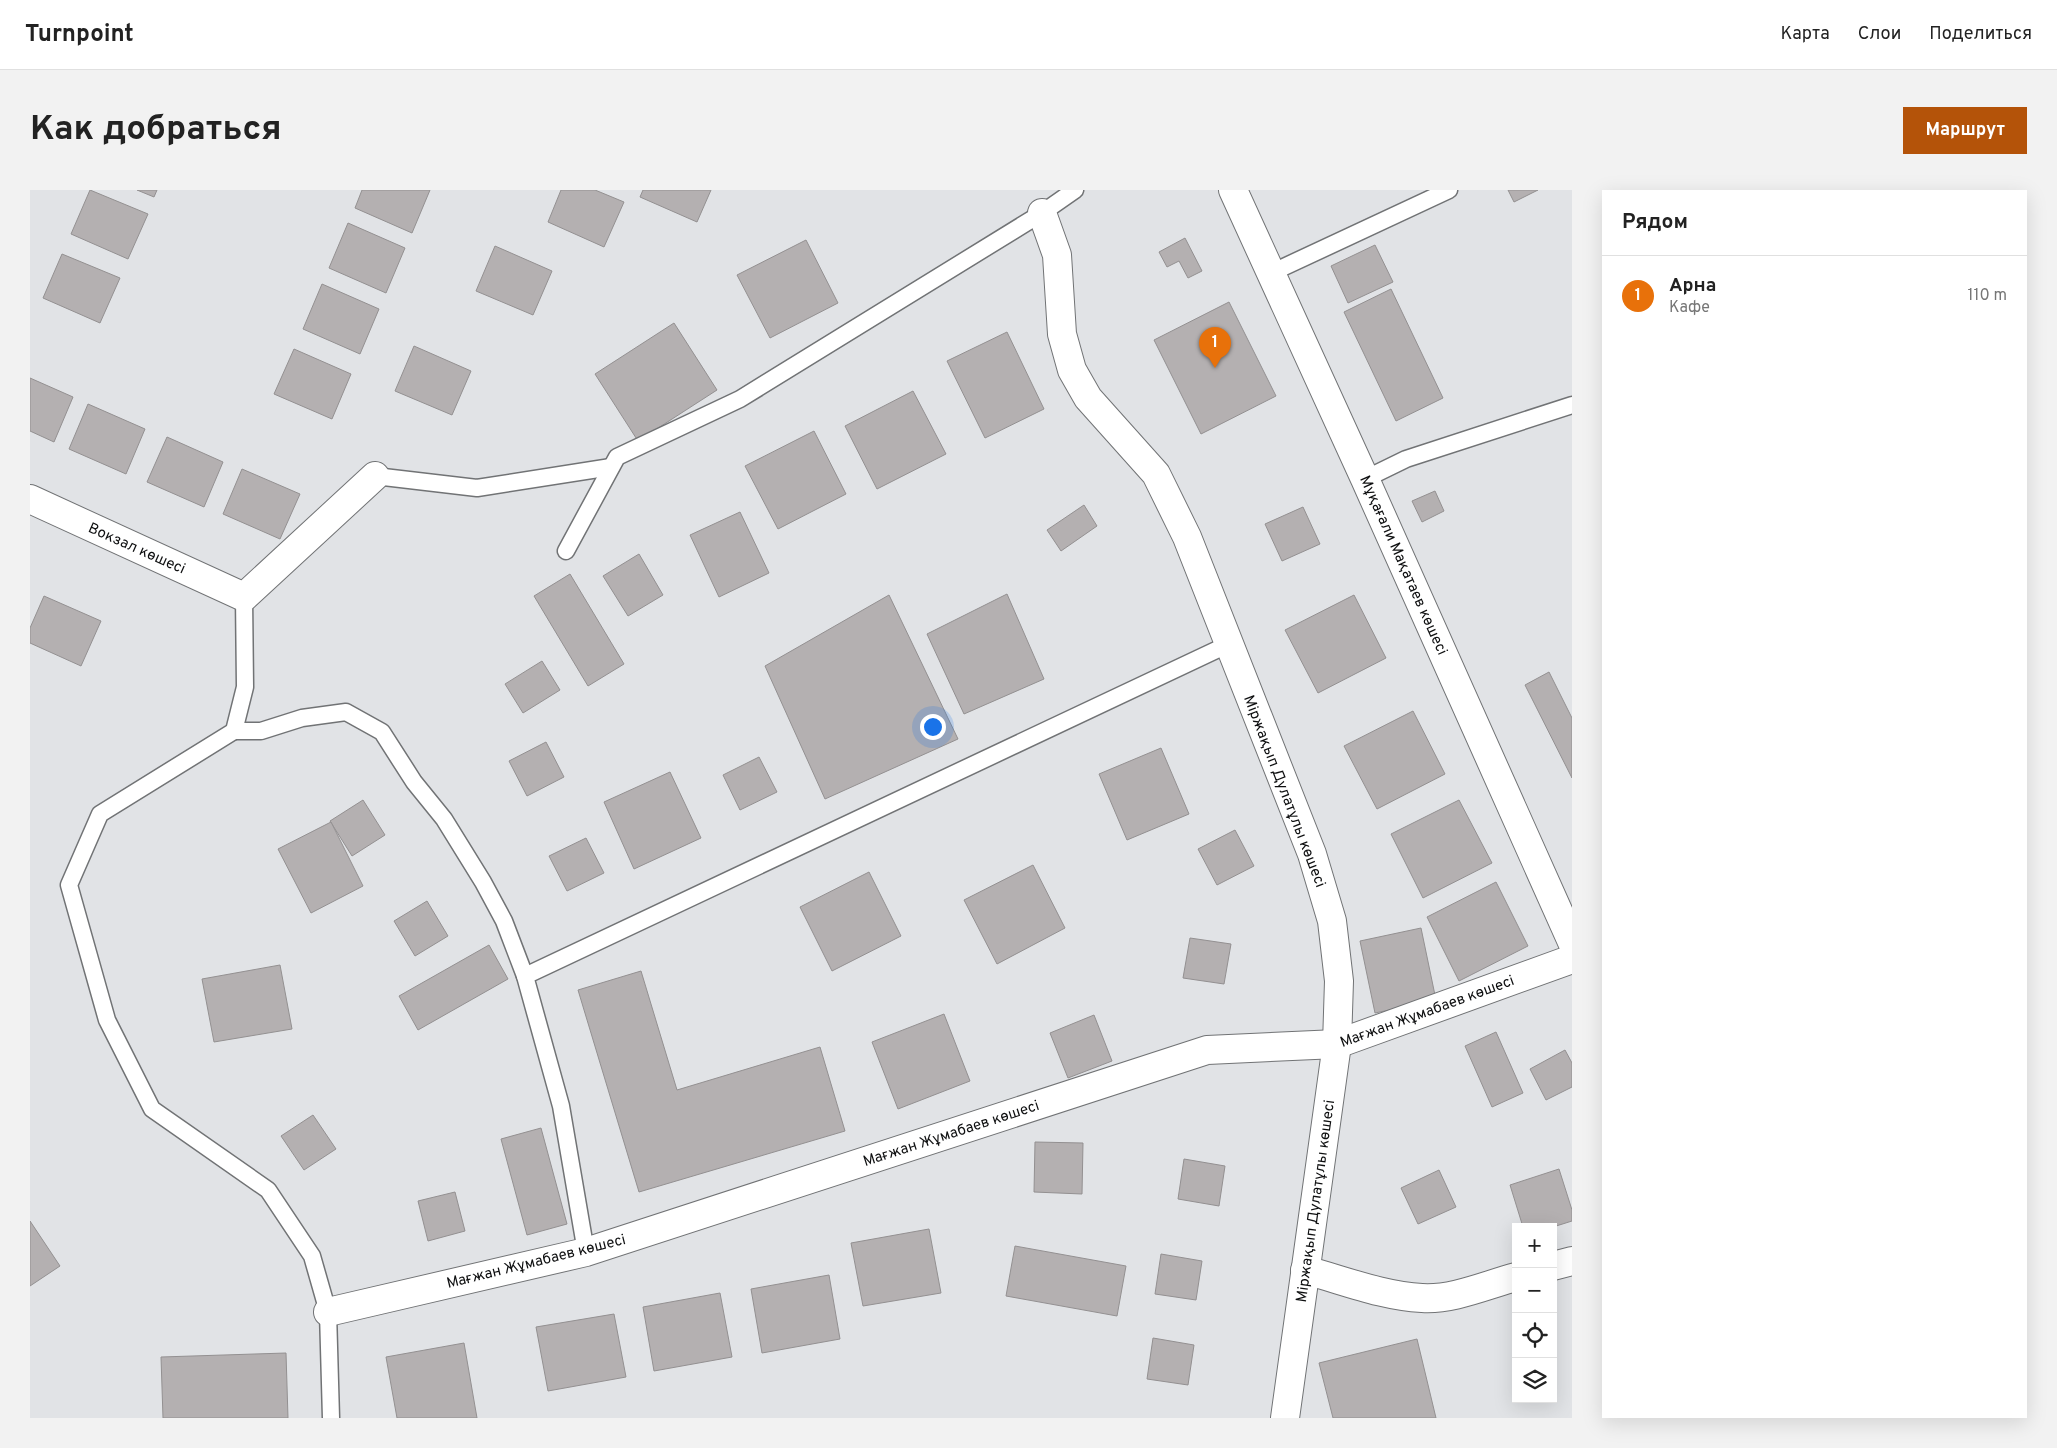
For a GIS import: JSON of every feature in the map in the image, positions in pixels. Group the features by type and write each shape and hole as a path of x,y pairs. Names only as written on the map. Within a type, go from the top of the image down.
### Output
{"street":[{"name":"Мұқағали Мақатаев көшесі","path":"1233,190 1365,479 1572,942"},
{"name":"Міржақып Дулатұлы көшесі","path":"1042,213 1057,255 1062,334 1072,370 1088,398 1156,474 1188,537 1312,854 1332,921 1339,981 1337,1044 1285,1418"},
{"path":"244,597 375,476"},
{"name":"Вокзал көшесі","path":"30,499 244,597"},
{"name":"Мағжан Жұмабаев көшесі","path":"328,1312 586,1252 1206,1050 1337,1044 1572,959"},
{"path":"1557,1265 1572,1261"},
{"path":"1305,1270 1388,1292 1423,1298 1448,1296 1512,1278"}],"lane":[{"path":"566,551 617,457 740,399 1042,213 1075,190"},
{"path":"1271,273 1449,190"},
{"path":"1365,479 1406,458 1572,405"},
{"path":"375,476 476,488 611,467"},
{"path":"234,731 245,687 244,597"},
{"path":"525,976 1229,644"},
{"path":"332,1418 328,1312 312,1256 268,1190 152,1109 107,1020 69,885 100,814 234,731 261,731 302,718 346,712 382,732 414,782 444,819 483,882 504,921 525,976 561,1106 586,1252"}],"building":[{"path":"90,190 148,214 128,259 71,234"},
{"path":"137,190 157,190 154,197"},
{"path":"362,190 430,190 412,233 355,208"},
{"path":"561,190 595,190 624,202 604,247 548,222"},
{"path":"643,190 711,190 697,222 640,197"},
{"path":"1508,190 1538,190 1514,202"},
{"path":"348,223 405,248 386,293 329,268"},
{"path":"1185,238 1202,271 1188,278 1179,261 1167,267 1159,252"},
{"path":"806,240 838,303 770,338 737,275"},
{"path":"1375,245 1393,282 1348,303 1331,266"},
{"path":"495,246 552,271 533,315 476,291"},
{"path":"62,254 120,278 100,323 43,298"},
{"path":"322,284 379,309 360,354 303,329"},
{"path":"1391,289 1443,398 1396,421 1344,312"},
{"path":"1229,302 1276,396 1201,434 1154,340"},
{"path":"674,323 717,390 638,441 595,374"},
{"path":"1007,332 1044,409 985,438 947,361"},
{"path":"414,346 471,371 452,415 395,391"},
{"path":"294,349 351,374 332,419 274,394"},
{"path":"30,378 73,397 54,442 30,431"},
{"path":"913,391 946,454 877,489 845,426"},
{"path":"88,404 145,429 126,474 69,449"},
{"path":"814,431 846,494 778,529 745,466"},
{"path":"167,437 223,462 204,507 147,482"},
{"path":"242,469 300,494 280,539 223,514"},
{"path":"1435,491 1444,511 1422,522 1412,501"},
{"path":"1084,505 1097,526 1061,551 1047,530"},
{"path":"1303,507 1320,544 1282,561 1265,524"},
{"path":"740,512 769,573 719,597 690,535"},
{"path":"639,554 663,595 628,616 603,576"},
{"path":"570,574 624,664 588,686 534,596"},
{"path":"1007,594 1044,679 964,714 927,634"},
{"path":"889,595 958,739 825,799 765,666"},
{"path":"1354,595 1386,658 1318,693 1285,630"},
{"path":"44,596 101,621 81,666 30,643 30,628"},
{"path":"542,661 560,690 523,713 505,684"},
{"path":"1549,672 1572,718 1572,778 1525,685"},
{"path":"1413,711 1445,774 1377,809 1344,746"},
{"path":"546,742 564,777 527,796 509,761"},
{"path":"1161,748 1189,814 1127,840 1099,774"},
{"path":"759,757 777,792 740,810 723,775"},
{"path":"670,772 701,838 634,869 604,802"},
{"path":"363,800 385,835 352,856 330,821"},
{"path":"1459,800 1492,863 1423,898 1391,834"},
{"path":"331,822 363,886 311,913 278,849"},
{"path":"1235,830 1254,866 1217,885 1198,849"},
{"path":"586,838 604,873 567,891 549,856"},
{"path":"1033,865 1065,928 997,964 964,900"},
{"path":"869,872 901,936 832,971 800,907"},
{"path":"1496,882 1528,946 1459,981 1427,917"},
{"path":"427,901 448,936 415,956 394,921"},
{"path":"1421,928 1436,1000 1375,1013 1360,941"},
{"path":"1190,938 1231,944 1224,984 1183,978"},
{"path":"489,945 508,979 418,1030 399,996"},
{"path":"280,965 292,1029 214,1042 202,979"},
{"path":"641,971 677,1090 820,1047 845,1131 639,1192 578,990"},
{"path":"944,1014 970,1081 898,1109 872,1042"},
{"path":"1094,1015 1112,1061 1068,1078 1050,1033"},
{"path":"1496,1032 1523,1093 1492,1107 1465,1046"},
{"path":"1565,1050 1572,1063 1572,1087 1546,1100 1530,1069"},
{"path":"313,1115 336,1149 304,1170 281,1136"},
{"path":"541,1128 567,1224 527,1235 501,1139"},
{"path":"1035,1142 1083,1143 1082,1194 1034,1192"},
{"path":"1184,1159 1225,1166 1219,1206 1178,1199"},
{"path":"1559,1169 1572,1210 1572,1221 1557,1226 1557,1223 1522,1223 1510,1185"},
{"path":"1439,1170 1456,1207 1418,1224 1401,1188"},
{"path":"455,1192 465,1231 428,1241 418,1201"},
{"path":"30,1221 60,1266 30,1286"},
{"path":"929,1229 941,1293 863,1306 851,1243"},
{"path":"1015,1246 1126,1266 1117,1316 1006,1296"},
{"path":"1161,1254 1202,1261 1196,1300 1155,1294"},
{"path":"829,1275 840,1339 762,1353 751,1289"},
{"path":"720,1293 732,1357 654,1371 643,1307"},
{"path":"614,1314 626,1377 548,1391 536,1327"},
{"path":"1153,1338 1194,1345 1188,1385 1147,1379"},
{"path":"1417,1339 1436,1418 1333,1418 1319,1363"},
{"path":"464,1343 477,1418 397,1418 386,1357"},
{"path":"286,1353 288,1418 163,1418 161,1357"}],"place":[{"name":"Арна","path":"1215,368"}]}
